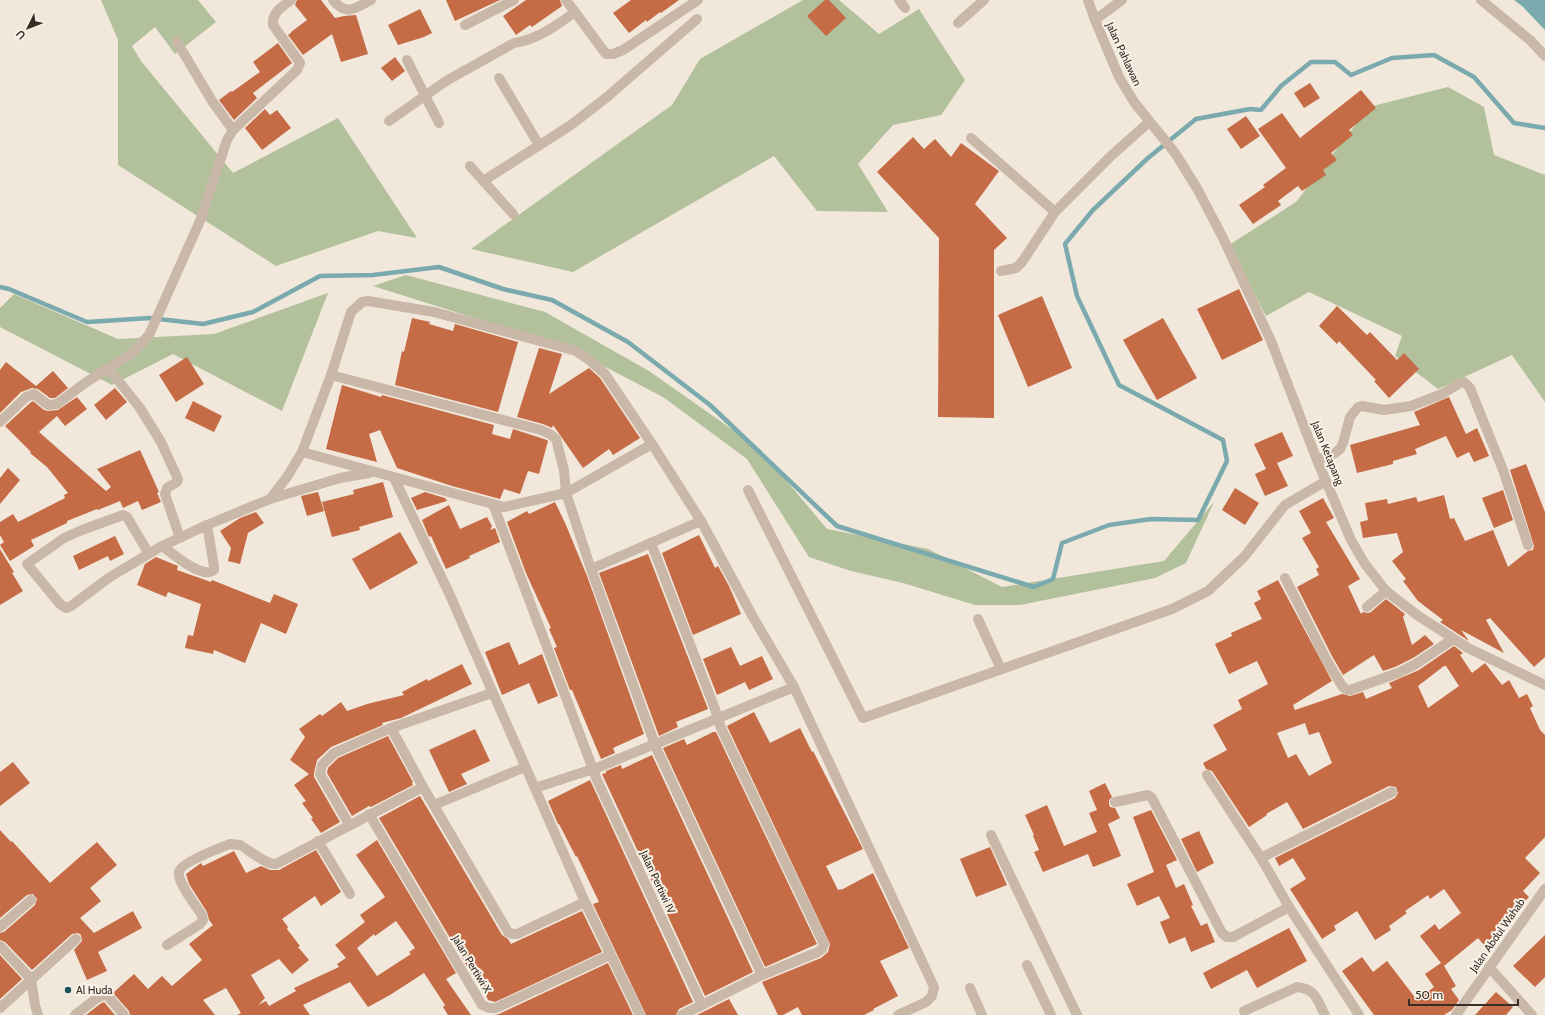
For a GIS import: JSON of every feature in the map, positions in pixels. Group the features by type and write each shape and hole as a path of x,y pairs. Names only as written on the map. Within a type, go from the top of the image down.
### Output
{"street":[{"path":"0,422 31,394 34,394 48,405 57,404 131,354 149,335 200,221 227,140 233,130 297,70 300,63 273,25 276,12 291,0"},
{"path":"333,0 344,10 351,10 372,0"},
{"path":"465,25 503,3 514,0"},
{"path":"566,0 606,54 613,54 623,50 698,0"},
{"path":"958,24 984,0"},
{"name":"Jalan Pahlawan","path":"1088,0 1119,76 1134,102 1175,153"},
{"path":"1095,20 1122,0"},
{"path":"1481,0 1530,40 1545,56"},
{"path":"389,121 446,81 514,43 522,42 551,28 575,12"},
{"path":"483,180 571,125 607,97 692,23 678,13"},
{"path":"177,42 212,101 233,130"},
{"path":"407,60 439,123"},
{"path":"499,78 539,145"},
{"path":"1001,271 1016,268 1022,262 1056,212 1111,156 1149,122"},
{"path":"970,138 1056,212"},
{"name":"Jalan Ketapang","path":"1175,153 1198,190 1243,277 1288,381 1317,460 1351,540 1365,564 1386,591 1417,615 1468,648 1545,685"},
{"path":"470,166 513,214"},
{"path":"270,500 287,477 302,452 331,375 351,312 362,302 368,301 434,312 576,351 588,359 604,374 652,444 701,521 753,617 794,687 934,987 932,996 926,1002 898,1015"},
{"path":"109,369 140,408 170,459 178,479 177,482 167,488 165,494 180,538"},
{"path":"331,375 541,430 550,434 556,439 564,470 566,493 591,569 655,744 762,975"},
{"path":"1317,460 1335,454 1340,449 1350,417 1358,407 1362,406 1384,410 1412,406 1464,382 1470,388 1503,470 1528,545"},
{"path":"302,452 504,507 514,506 566,493 652,444"},
{"path":"149,554 128,517 123,515 64,538 27,564 60,604 66,608 71,606 110,577 149,554 162,546 207,525 270,500 346,477 375,473"},
{"path":"394,478 449,594 585,902 640,1015"},
{"path":"748,490 863,718 1172,609 1208,591 1244,557 1285,505 1326,481"},
{"name":"Jalan Pertiwi IV","path":"492,504 597,780 702,1005"},
{"path":"591,569 701,521"},
{"path":"162,546 186,564 206,573 212,572 214,570 214,566 207,525"},
{"path":"651,543 721,728 824,944 822,949 818,952 762,975 682,1015"},
{"path":"1285,578 1326,659 1342,686 1347,690 1398,673 1416,664 1454,639"},
{"path":"1367,607 1386,591"},
{"path":"978,619 1001,669"},
{"path":"535,788 594,769 794,687"},
{"path":"349,824 320,774 322,765 334,753 391,728 492,693"},
{"path":"391,728 508,932 517,934 585,902"},
{"path":"434,805 525,767"},
{"path":"1207,775 1261,858 1289,907 1359,1015"},
{"path":"167,945 200,924 203,920 202,915 181,882 178,873 187,863 230,844 235,844 240,845 267,862 276,864 423,786"},
{"path":"1261,858 1392,792"},
{"path":"1115,802 1148,795 1152,798 1222,933 1227,937 1233,937 1289,907"},
{"name":"Jalan Pertiwi X","path":"369,814 482,1005 489,1008 496,1008 610,955"},
{"path":"991,835 1076,1015"},
{"path":"318,842 350,894"},
{"name":"Jalan Abdul Wahab","path":"1456,1015 1545,889"},
{"path":"0,927 31,900"},
{"path":"0,1008 76,939"},
{"path":"0,946 31,979 38,1015"},
{"path":"1028,965 1050,1015"},
{"path":"1489,967 1532,1015"},
{"path":"1244,1011 1297,987 1305,988 1312,992 1325,1015"},
{"path":"970,988 982,1015"},
{"path":"75,1015 97,998 106,994 124,1015"}],"green space":[{"path":"101,0 198,0 216,22 175,54 155,27 132,46 141,61 233,173 338,118 417,238 378,231 276,266 118,165 118,40"},
{"path":"803,0 839,0 879,34 919,9 965,80 941,115 893,125 858,164 888,212 817,211 774,156 573,272 471,249 672,105 700,59"},
{"path":"1448,87 1484,107 1494,155 1545,175 1545,402 1512,355 1438,389 1395,356 1402,336 1309,292 1266,316 1229,245 1296,202 1369,107"},
{"path":"406,275 545,312 649,371 760,449 827,529 928,549 1002,587 1164,561 1214,502 1186,563 1155,578 1020,605 975,605 903,583 851,571 809,557 747,459 663,397 569,348 373,286"},
{"path":"328,293 282,411 173,354 112,385 0,327 0,308 14,294 118,339 214,334"}],"water":[{"path":"1514,0 1545,0 1545,30 1522,6"}],"building":[{"path":"297,0 321,0 335,18 356,15 368,54 341,62 332,34 303,55 288,35 307,20 295,5"},
{"path":"446,0 500,0 455,21"},
{"path":"526,0 560,0 562,6 532,27 530,25 516,35 503,16"},
{"path":"631,0 679,0 647,22 646,20 629,33 613,13"},
{"path":"825,0 829,0 846,18 826,36 807,16"},
{"path":"420,9 432,33 398,45 388,25"},
{"path":"278,43 292,63 253,93 257,98 234,120 219,100 260,72 253,62"},
{"path":"395,57 405,71 392,81 381,68"},
{"path":"1310,83 1320,98 1304,108 1294,93"},
{"path":"1361,90 1376,108 1349,130 1353,135 1331,153 1337,160 1323,170 1326,175 1302,191 1298,186 1278,201 1281,205 1253,224 1239,205 1265,187 1263,185 1286,168 1258,129 1282,113 1300,138"},
{"path":"265,109 270,115 277,110 291,128 262,150 245,128"},
{"path":"1246,116 1260,136 1241,149 1227,129"},
{"path":"913,137 924,149 935,139 951,157 961,143 999,171 975,204 1007,238 994,250 994,418 938,417 939,238 877,172"},
{"path":"1239,289 1263,340 1222,360 1197,309"},
{"path":"1042,296 1072,368 1028,387 998,315"},
{"path":"1337,306 1367,335 1370,332 1397,360 1404,353 1419,369 1389,398 1374,381 1376,380 1339,341 1337,344 1319,326"},
{"path":"412,318 430,322 429,324 453,331 455,324 518,342 498,412 395,385 402,351 404,352"},
{"path":"1163,318 1197,378 1157,400 1123,340"},
{"path":"539,348 562,354 549,394 589,368 600,378 640,438 613,455 609,449 583,468 553,425 552,428 517,417"},
{"path":"187,357 204,384 176,402 159,375"},
{"path":"6,362 36,386 53,371 68,388 55,398 50,398 38,389 32,388 21,392 0,413 0,370"},
{"path":"342,385 381,397 382,395 494,425 492,434 510,439 513,429 547,440 548,441 539,474 528,471 520,494 504,489 500,499 452,486 397,468 380,430 369,434 377,462 326,449"},
{"path":"115,388 127,402 106,420 94,405"},
{"path":"77,397 87,409 65,426 57,416 39,432 106,491 111,487 97,469 140,450 159,492 157,493 161,502 142,510 138,501 123,508 120,501 98,510 97,509 67,521 67,523 31,540 34,546 10,561 0,545 4,542 0,535 0,522 13,514 18,522 65,498 64,495 68,493 47,467 30,453 31,452 5,426 33,401 44,410 48,411 58,410"},
{"path":"1449,397 1466,434 1477,428 1489,456 1474,462 1469,452 1457,458 1446,436 1415,449 1417,454 1393,461 1393,464 1357,473 1350,445 1420,425 1414,412"},
{"path":"193,401 222,416 214,432 185,418"},
{"path":"1282,432 1293,456 1277,463 1288,486 1265,496 1255,474 1266,469 1254,444"},
{"path":"1526,464 1545,512 1545,657 1534,667 1490,618 1486,620 1504,653 1461,630 1469,641 1440,622 1443,620 1418,601 1403,581 1406,579 1392,561 1403,552 1397,533 1363,538 1360,522 1368,520 1365,503 1387,499 1388,504 1416,497 1418,502 1444,495 1450,519 1454,518 1465,541 1493,530 1508,567 1528,551 1533,550 1534,546 1510,470"},
{"path":"8,468 20,480 0,504 0,478"},
{"path":"383,482 393,517 359,527 360,530 332,537 322,502 354,494 353,490"},
{"path":"1235,488 1259,503 1245,525 1222,510"},
{"path":"1503,490 1513,520 1494,528 1482,498"},
{"path":"318,492 324,511 307,516 301,496"},
{"path":"425,492 445,498 447,501 417,510 411,498"},
{"path":"1323,498 1334,518 1326,522 1360,579 1348,586 1361,614 1363,612 1371,612 1386,599 1405,614 1403,617 1412,645 1425,635 1434,644 1413,658 1395,667 1383,671 1374,655 1343,675 1297,587 1319,575 1316,569 1319,567 1302,538 1311,533 1299,511"},
{"path":"555,502 587,576 644,734 613,748 615,753 601,759 572,690 570,690 554,648 557,647 549,629 551,628 526,573 507,522 527,511 529,514"},
{"path":"449,505 460,529 487,517 492,526 490,530 495,528 500,542 469,556 470,558 446,569 422,520"},
{"path":"256,512 264,523 248,533 240,564 228,561 231,548 220,531 240,518"},
{"path":"400,532 418,563 370,590 352,559"},
{"path":"699,535 715,568 718,566 729,586 741,614 693,635 662,553"},
{"path":"115,536 124,554 110,561 108,556 79,570 73,556"},
{"path":"0,549 14,572 12,573 23,591 0,605"},
{"path":"648,554 708,709 676,722 678,727 659,736 599,573"},
{"path":"156,557 178,566 177,570 211,582 212,580 270,603 274,594 298,604 286,634 261,623 245,663 214,650 213,654 185,648 188,635 193,636 201,604 168,592 166,597 137,585 145,564"},
{"path":"1278,580 1332,681 1293,705 1295,710 1342,694 1350,696 1363,692 1366,699 1392,688 1389,683 1419,670 1454,646 1463,653 1460,655 1472,673 1485,663 1502,685 1509,680 1519,698 1527,694 1533,706 1530,708 1540,730 1545,735 1545,837 1525,858 1540,873 1523,891 1529,897 1494,932 1497,935 1485,946 1478,938 1444,966 1456,986 1451,989 1459,1000 1452,1010 1444,1015 1374,1015 1342,971 1362,957 1373,972 1387,961 1417,1000 1434,987 1425,974 1441,963 1420,936 1435,924 1439,930 1461,913 1444,889 1430,899 1428,895 1405,911 1407,913 1389,926 1391,930 1375,940 1357,911 1334,926 1336,930 1322,939 1290,889 1306,879 1293,858 1279,866 1275,858 1395,798 1398,793 1396,787 1389,786 1303,829 1287,802 1266,814 1267,815 1249,827 1212,771 1206,769 1203,763 1227,750 1213,725 1242,709 1238,700 1268,684 1257,661 1229,674 1215,644 1232,636 1231,633 1262,619 1254,603 1261,599 1257,591","holes":["1446,666 1459,686 1428,708 1418,686","1305,723 1309,735 1319,732 1332,763 1309,776 1296,754 1288,758 1277,733"]},
{"path":"509,642 519,665 542,654 558,696 538,704 529,683 502,695 485,652"},
{"path":"731,647 740,666 762,656 773,679 749,690 745,682 717,695 703,659"},
{"path":"462,664 472,684 401,718 382,723 383,725 331,747 317,760 314,777 340,822 321,833 311,819 313,818 302,803 306,801 294,785 309,774 290,760 305,737 299,729 320,714 322,716 341,702 347,711 367,704 404,695 402,692 427,679 428,681"},
{"path":"754,712 770,743 800,728 863,849 826,866 838,890 841,890 873,873 909,948 880,961 898,996 864,1015 802,1015 798,1007 783,1015 778,1015 762,982 821,958 828,952 830,944 727,726"},
{"path":"475,729 490,761 461,774 467,784 449,792 429,750"},
{"path":"713,732 716,732 817,944 765,967 663,748 684,739 687,745"},
{"path":"388,736 413,782 413,785 371,807 369,806 352,816 327,773 328,768 338,758"},
{"path":"652,755 753,972 705,996 602,774 621,765 622,769"},
{"path":"13,762 30,783 0,806 0,772"},
{"path":"590,780 693,1002 679,1009 676,1015 646,1015 593,904 599,902 577,856 576,857 558,824 548,801"},
{"path":"1105,783 1112,797 1109,800 1110,807 1115,808 1120,818 1108,824 1121,856 1093,867 1088,854 1043,872 1034,852 1039,850 1025,815 1047,805 1064,846 1097,832 1089,813 1097,810 1089,791"},
{"path":"420,796 502,935 508,939 511,944 582,911 602,952 495,1002 488,1000 480,982 478,984 472,975 379,818"},
{"path":"1151,810 1177,860 1166,865 1176,888 1184,884 1193,905 1191,906 1201,926 1207,923 1215,942 1191,952 1185,937 1169,944 1160,922 1170,918 1159,896 1137,906 1127,884 1154,872 1133,817"},
{"path":"0,830 50,883 97,842 117,865 90,888 101,901 80,918 94,933 133,911 142,928 98,952 107,971 87,980 74,950 82,941 81,935 78,933 72,934 32,970 5,942 0,940 0,933 4,932 35,905 37,899 33,894 27,895 0,918"},
{"path":"1199,831 1214,863 1197,872 1181,839"},
{"path":"377,840 456,973 446,979 471,1015 448,1015 443,1007 445,1005 424,973 368,1007 350,982 303,1005 310,1015 237,1015 241,1013 226,988 203,1000 215,1015 130,1015 129,1011 113,993 134,974 148,989 162,976 172,986 202,960 189,944 213,925 209,920 207,912 189,884 186,874 201,863 203,866 234,851 246,873 261,866 270,870 279,870 316,850 341,892 321,906 315,896 282,919 288,927 287,929 300,946 298,947 309,960 292,974 279,959 251,975 265,998 258,1005 266,1001 269,1006 296,991 294,988 339,967 337,964 346,958 335,945 365,922 360,915 385,897 356,855","holes":["396,921 415,948 409,952 411,954 377,976 357,948 374,934 375,936"]},
{"path":"990,847 1007,885 976,897 960,859"},
{"path":"1289,928 1307,961 1257,988 1247,970 1211,989 1203,973"},
{"path":"1545,935 1545,977 1535,987 1513,966"},
{"path":"0,955 22,979 0,999"},
{"path":"608,963 633,1015 494,1015 499,1014"},
{"path":"1496,992 1513,1007 1506,1015 1475,1015"},
{"path":"729,999 738,1015 697,1015"},
{"path":"104,1002 115,1015 86,1015 100,1004"}],"waterway":[{"path":"0,287 9,289 87,322 150,318 203,324 253,312 320,276 373,275 439,267 503,289 552,300 628,342 710,405 837,526 1034,587 1053,579 1062,543 1109,525 1151,519 1198,520 1227,461 1223,440 1119,385 1077,296 1065,244 1093,210 1148,158 1196,119 1250,109 1261,110 1281,86 1311,62 1335,62 1351,75 1392,58 1434,55 1474,77 1514,123 1545,128"}],"place":[{"name":"Al Huda","path":"68,990"}]}
